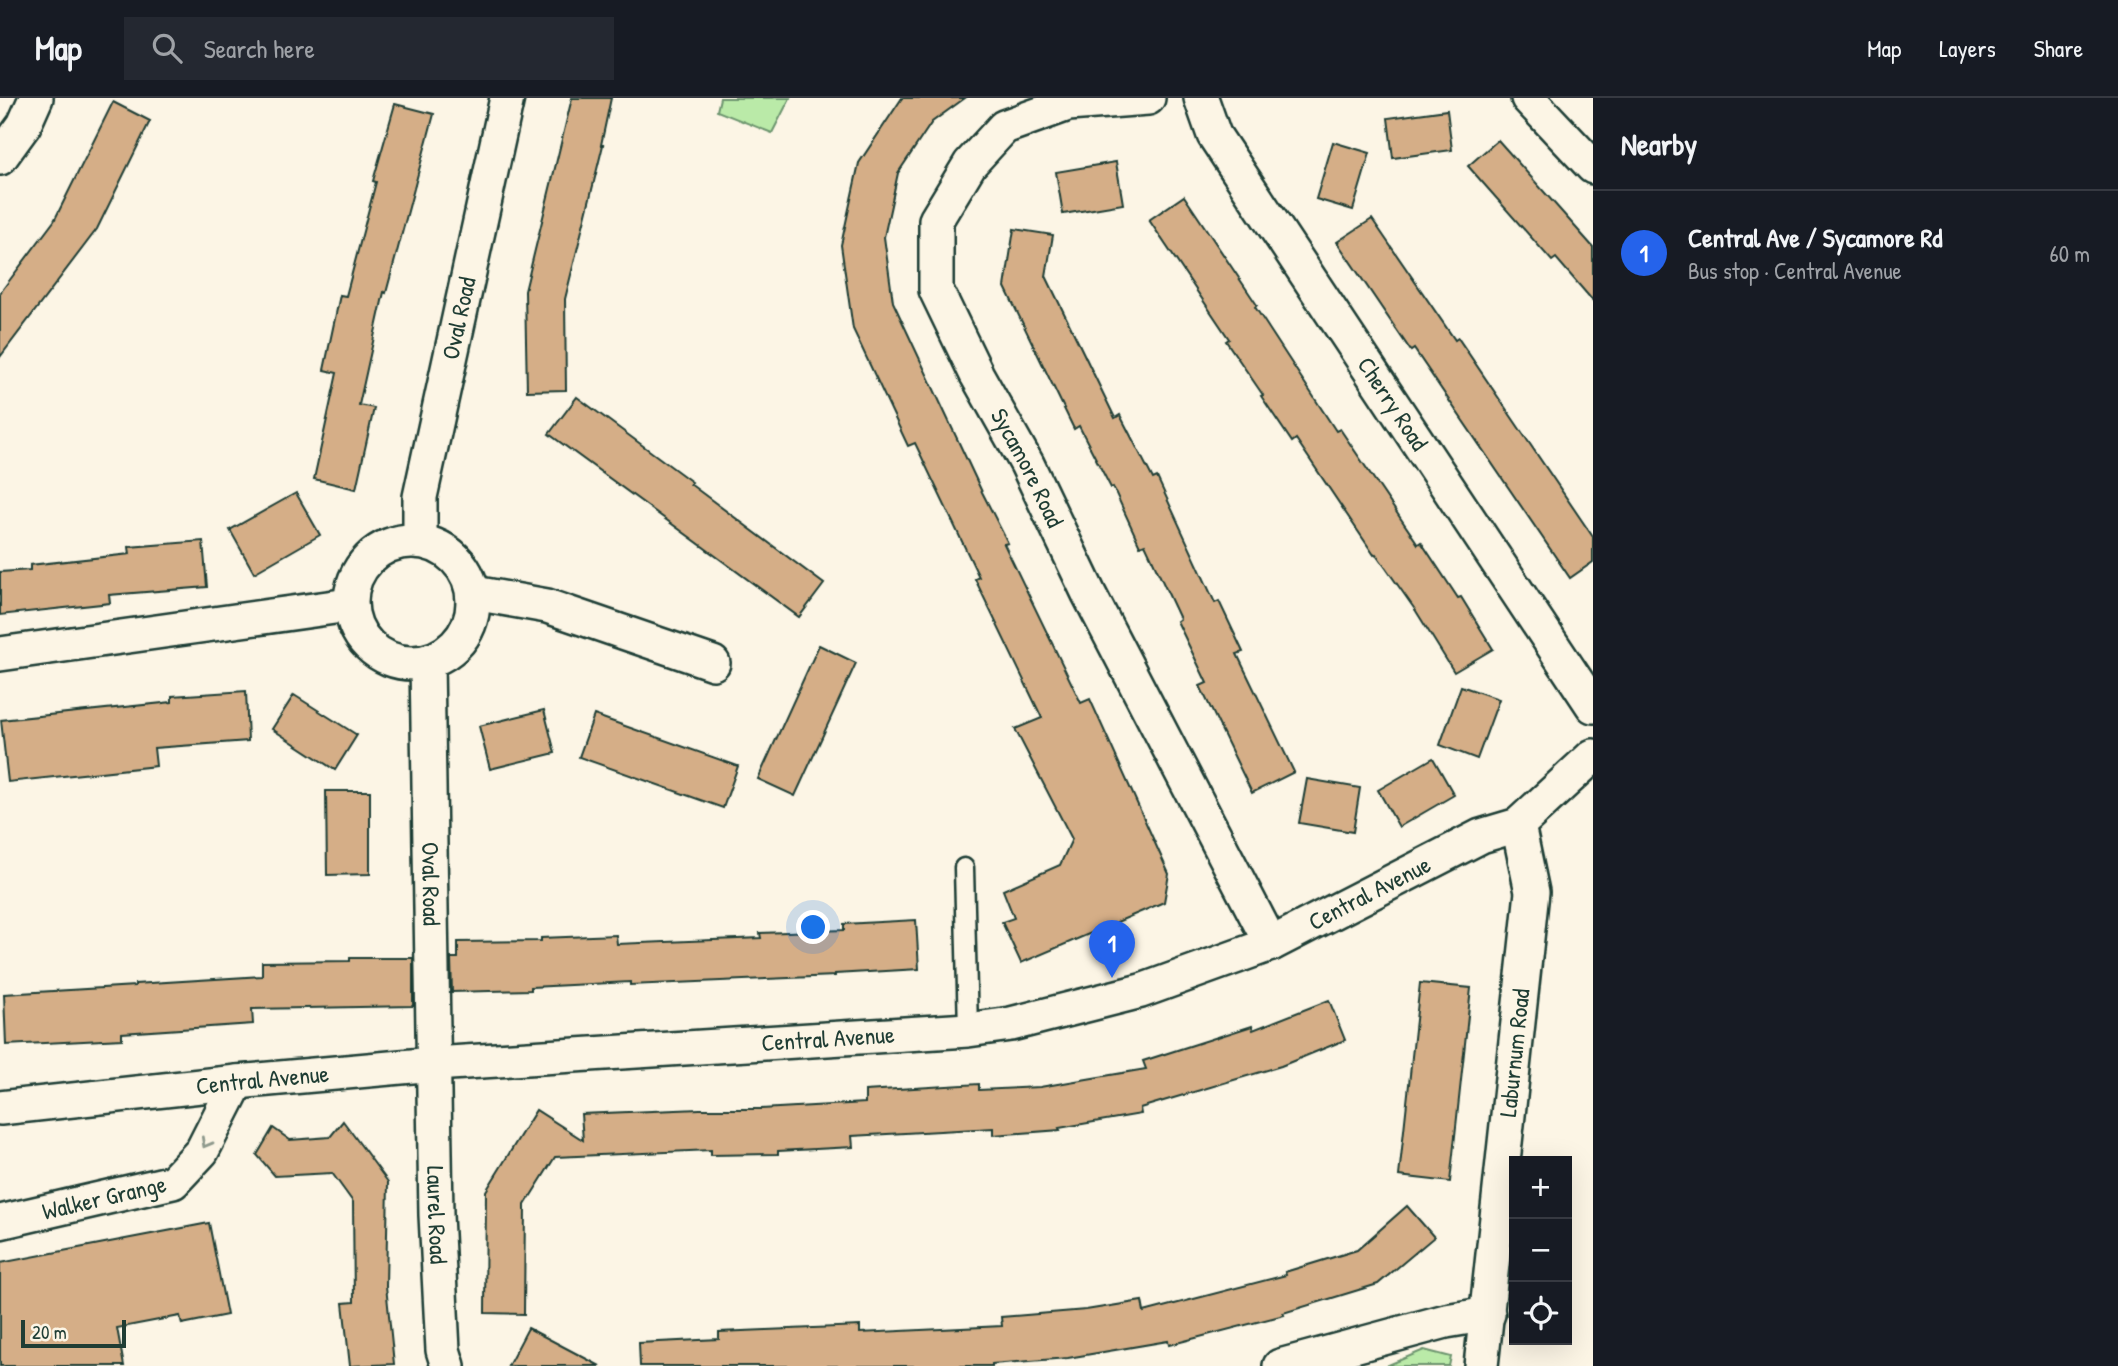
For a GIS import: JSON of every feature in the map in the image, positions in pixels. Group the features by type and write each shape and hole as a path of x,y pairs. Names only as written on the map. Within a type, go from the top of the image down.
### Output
{"street":[{"path":"0,158 24,125 36,98"},
{"name":"Oval Road","path":"420,540 420,497 507,98"},
{"name":"Sycamore Road","path":"1148,98 1069,104 1004,127 970,164 936,220 936,290 977,375 1027,464 1089,594 1270,944"},
{"name":"Cherry Road","path":"1201,98 1214,135 1593,706"},
{"path":"1528,98 1593,167"},
{"path":"420,540 445,549 464,568 474,593 470,623 453,648 427,662 400,663 374,652 356,631 349,604 358,569 384,545 420,540"},
{"path":"474,593 547,606 713,663"},
{"path":"0,654 349,604"},
{"name":"Oval Road","path":"427,662 434,1064"},
{"name":"Central Avenue","path":"0,1108 434,1064 968,1030 1011,1024 1141,991 1270,944 1481,836 1518,825 1593,756"},
{"name":"Laburnum Road","path":"1481,1366 1532,892 1518,825"},
{"name":"Laurel Road","path":"434,1064 436,1215 443,1350 448,1366"},
{"name":"Walker Grange","path":"0,1222 173,1182 202,1151 237,1082"},
{"path":"1280,1366 1446,1321 1488,1314"}],"lane":[{"path":"964,868 968,1030"}],"green space":[{"path":"720,98 790,98 772,133 717,111"},
{"path":"1424,1350 1451,1357 1449,1366 1386,1366"}],"building":[{"path":"572,98 611,98 603,145 565,299 566,390 527,391 525,291"},
{"path":"902,98 965,98 932,122 898,173 884,237 893,302 1008,543 1004,544 1081,703 1090,699 1169,874 1164,902 1021,963 1002,922 1014,918 1003,890 1060,865 1072,839 1015,729 1042,718 975,579 979,577 915,443 908,446 853,329 841,245 859,163"},
{"path":"113,102 150,121 97,229 0,357 0,293 54,221"},
{"path":"395,104 434,114 386,293 384,292 359,405 374,408 356,489 314,479 337,373 324,370 340,295 346,296 376,182 373,181"},
{"path":"1447,110 1452,150 1393,158 1388,118"},
{"path":"1498,140 1593,247 1593,301 1556,258 1552,261 1468,166"},
{"path":"1333,142 1370,153 1353,210 1316,199"},
{"path":"1116,162 1123,204 1063,214 1056,172"},
{"path":"1184,196 1336,431 1340,429 1418,544 1421,542 1458,598 1461,597 1493,649 1454,672 1416,611 1376,554 1374,555 1296,439 1292,442 1226,341 1229,339 1149,220"},
{"path":"1372,219 1455,340 1458,338 1593,537 1593,562 1570,578 1414,349 1411,351 1337,242"},
{"path":"1014,229 1053,235 1046,276 1115,418 1120,415 1153,479 1157,477 1215,603 1219,601 1243,652 1237,654 1294,772 1252,793 1200,686 1207,683 1177,621 1180,619 1145,544 1140,546 1113,487 1111,488 1079,426 1074,429 1005,287"},
{"path":"577,397 824,584 799,617 549,434"},
{"path":"296,493 320,535 254,573 230,530"},
{"path":"203,541 207,587 109,595 110,603 0,615 0,572 30,570 30,565 130,554 129,547"},
{"path":"819,645 856,663 795,796 758,779"},
{"path":"1461,686 1499,699 1477,759 1440,745"},
{"path":"246,691 248,741 154,748 156,766 8,782 1,720 172,702 172,696"},
{"path":"294,695 357,735 335,770 272,729"},
{"path":"544,710 555,753 490,769 479,726"},
{"path":"594,715 738,766 723,808 579,757"},
{"path":"1433,758 1454,795 1399,827 1378,790"},
{"path":"1307,779 1360,788 1353,832 1299,823"},
{"path":"326,791 370,791 370,874 327,875"},
{"path":"916,920 919,969 835,976 630,985 630,982 531,987 531,990 452,992 451,958 458,958 458,942 541,941 541,938 616,935 617,944 761,938 760,933 844,930 844,924"},
{"path":"350,958 413,958 413,1006 252,1009 253,1024 122,1033 122,1039 6,1045 4,994 262,976 262,962 350,961"},
{"path":"1420,983 1471,988 1450,1182 1399,1176"},
{"path":"1329,1000 1345,1040 1281,1066 1140,1108 1141,1114 1059,1128 1060,1130 993,1135 993,1128 852,1136 853,1147 778,1151 778,1154 711,1155 711,1150 555,1157 525,1205 524,1314 485,1313 486,1191 536,1110 583,1140 581,1114 865,1103 865,1091 979,1084 979,1090 1040,1087 1146,1069 1143,1061 1252,1026 1253,1030"},
{"path":"343,1121 388,1182 386,1286 394,1364 350,1366 343,1303 354,1302 353,1202 332,1173 275,1176 257,1155 273,1128 290,1140 330,1137"},
{"path":"1407,1206 1434,1237 1378,1284 1283,1313 1284,1315 1169,1345 1168,1341 1068,1358 992,1366 640,1366 639,1343 719,1339 719,1332 860,1326 860,1333 1002,1326 1001,1317 1086,1310 1142,1301 1144,1312 1286,1275 1285,1272 1357,1250"},
{"path":"209,1223 227,1315 182,1324 180,1316 117,1328 124,1366 0,1366 0,1263"},
{"path":"528,1328 600,1366 508,1366"}],"place":[{"name":"Central Ave / Sycamore Rd","path":"1112,978"}]}
